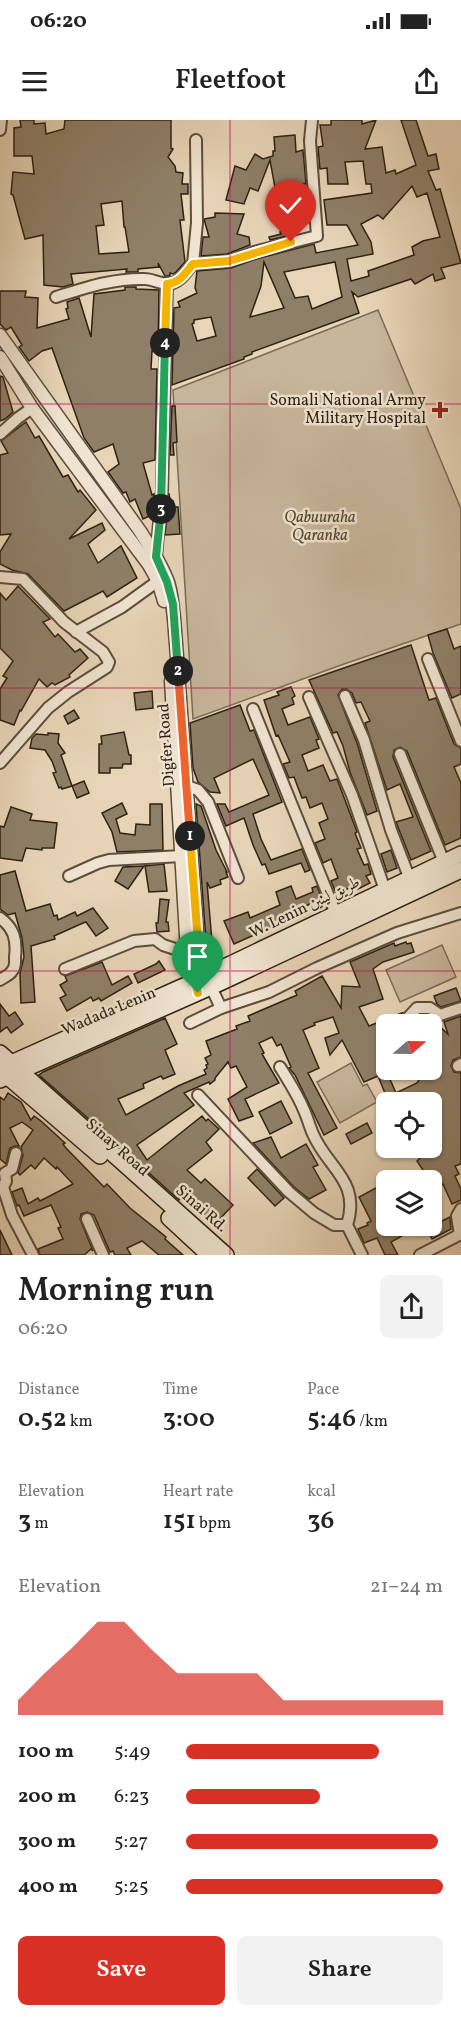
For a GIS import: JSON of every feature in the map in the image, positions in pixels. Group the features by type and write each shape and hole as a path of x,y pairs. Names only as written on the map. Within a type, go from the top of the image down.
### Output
{"main road":[{"name":"W. Lenin طريق لينين","path":"5,1069 92,1026 202,984 410,877 461,855"},
{"path":"202,984 461,870"},
{"name":"Sinay Road","path":"5,1069 75,1128 209,1255"},
{"name":"Sinai Rd.","path":"75,1128 226,1255"}],"street":[{"path":"0,130 1,120"},
{"path":"193,264 229,261 254,252 317,236 310,141 312,120"},
{"path":"56,297 100,284 146,279 172,284 182,278 193,264 197,223 196,140"},
{"path":"156,557 162,490 167,284"},
{"name":"Digfer Road","path":"0,335 156,557 167,582 173,604 202,984"},
{"name":"Digfer Road","path":"0,357 32,408 139,550 158,581 163,594 167,616 187,953 202,984"},
{"path":"0,434 32,408"},
{"path":"0,577 23,579 76,632 103,652 108,662 107,667 48,708 0,763"},
{"path":"76,632 122,607 158,581"},
{"path":"428,659 461,741"},
{"path":"345,696 364,740 390,830 410,877"},
{"path":"309,697 352,795 385,890"},
{"path":"253,709 336,914"},
{"path":"400,754 444,862"},
{"path":"187,786 198,790 208,802 238,878"},
{"path":"69,876 109,860 182,856"},
{"path":"190,1023 221,1008 269,992 317,968 398,933 461,913"},
{"path":"0,918 6,922 16,938 16,948 15,968 0,980"},
{"path":"65,969 134,941 155,939 163,945 187,953"},
{"path":"202,984 221,1008"},
{"path":"412,1014 417,1008 430,1008 439,1014"},
{"path":"442,1014 461,1008"},
{"path":"280,1067 302,1106 313,1136 346,1184 351,1201 351,1212 347,1225 363,1255"},
{"path":"198,1095 289,1192 314,1213 334,1225 347,1225"},
{"path":"16,1153 12,1169 5,1173 6,1181 1,1187 12,1215 33,1255"},
{"path":"420,1255 460,1234 457,1216 461,1209"},
{"path":"87,1219 104,1255"}],"green space":[{"name":"Qabuuraha Qaranka","path":"378,310 461,509 461,624 193,719 173,390"},
{"path":"442,945 456,977 400,1002 386,970"},
{"path":"351,1063 363,1086 367,1084 376,1103 340,1123 317,1082"}],"building":[{"path":"20,120 34,120 34,124 45,123 46,134 64,129 65,120 171,120 171,148 173,149 168,157 175,166 176,172 183,173 182,184 188,184 188,194 181,194 184,220 180,220 185,262 176,272 170,273 170,276 165,276 158,263 159,267 138,269 138,272 126,272 127,269 71,274 73,284 63,287 44,285 43,235 25,239 11,194 13,172 34,174 32,156 14,156 14,128 21,127","holes":["122,201 129,252 99,254 96,226 104,225 101,204"]},
{"path":"331,120 362,120 362,124 376,120 365,149 382,147 386,173 395,170 396,174 416,165 401,120 416,120 428,156 436,154 439,169 428,171 436,190 440,189 461,263 441,268 445,278 435,281 433,274 415,284 411,279 358,297 352,292 359,313 252,352 244,359 172,385 174,308 180,307 178,302 197,293 195,288 197,271 231,268 314,244 316,253 358,245 347,225 327,225 324,200 372,193 371,184 366,184 363,161 345,162 348,184 328,184 327,168 320,169 318,147 323,146 320,125 331,125","holes":["412,186 417,197 427,193 440,237 423,241 412,247 414,255 368,271 369,276 351,281 347,259 373,254 371,242 361,224 378,215 383,219","264,262 284,308 250,317 261,286","335,262 342,297 312,309 308,296 295,298 284,272","211,317 216,336 197,341 192,324 194,320"]},
{"path":"295,135 296,152 303,150 306,184 299,184 302,210 274,198 276,193 270,160 258,191 250,188 244,204 226,200 235,166 246,170 255,154 263,159 273,156 274,137"},
{"path":"215,213 244,214 237,234 249,237 250,245 227,254 201,256 203,237 209,237 204,219 215,217"},
{"path":"293,227 295,234 270,240 269,237 281,234 280,232"},
{"path":"125,287 159,290 158,350 152,351 151,369 157,369 155,460 143,463 152,495 154,494 152,515 143,519 135,499 130,502 126,492 123,493 108,472 119,464 113,444 94,452 84,438 52,348 42,351 29,361 19,347 22,345 11,327 6,330 0,324 0,291 26,291 25,297 38,298 37,328 69,319 66,309 68,308 67,302 79,298 91,337 94,294 125,290"},
{"path":"0,376 3,377 13,412 0,421"},
{"path":"172,406 175,406 177,442 173,443 174,455 170,455"},
{"path":"26,422 35,438 39,436 63,477 68,475 78,492 80,490 96,510 69,539 102,523 105,530 88,544 98,563 121,546 137,578 107,597 103,591 64,611 28,574 0,564 0,552 11,534 0,535 0,455 8,453 1,441"},
{"path":"169,493 170,501 173,501 172,507 178,507 180,534 165,535"},
{"path":"18,586 50,619 43,622 55,637 58,634 75,652 80,649 88,658 69,675 70,677 55,685 52,683 47,687 39,679 20,710 14,725 0,720 0,689 7,678 3,676 13,661 0,648 0,593 6,600"},
{"path":"447,629 454,649 461,646 461,694 452,698 428,635"},
{"path":"411,645 429,700 436,698 454,744 461,748 461,764 454,767 461,783 461,838 445,845 407,751 400,747 394,750 393,757 431,851 411,860 396,822 413,817 400,784 387,790 365,723 370,721 361,702 356,703 352,693 346,689 342,689 338,695 357,743 377,811 367,815 337,732 333,733 309,680"},
{"path":"291,687 295,696 292,698 294,704 282,709 288,725 310,717 319,739 316,740 319,748 302,755 308,771 323,765 330,781 337,779 357,832 355,833 361,848 357,849 364,865 368,864 371,874 366,876 370,883 358,889 356,886 336,893 331,881 338,878 331,859 323,863 315,843 325,839 319,823 328,819 322,803 310,808 306,797 302,798 294,777 289,778 283,764 290,762 278,735 276,736 264,700 279,695 277,692"},
{"path":"152,691 153,708 136,710 134,693"},
{"path":"240,705 250,731 254,730 282,802 253,814 261,839 271,860 302,849 310,870 305,872 301,863 269,874 253,845 244,818 226,826 217,804 225,804 229,812 269,795 253,759 214,778 220,793 210,792 198,782 193,768 190,723"},
{"path":"74,710 79,718 68,724 64,716"},
{"path":"124,732 129,755 131,755 131,764 123,764 122,768 110,768 110,773 99,773 101,736"},
{"path":"48,733 59,734 58,743 65,753 61,755 72,786 59,788 53,773 56,772 52,761 45,750 30,748 32,738 36,734 48,735"},
{"path":"84,781 89,793 77,798 72,786"},
{"path":"122,803 127,814 116,819 120,833 135,835 136,824 150,825 150,804 162,804 163,850 117,852 112,832 102,813"},
{"path":"196,804 201,806 228,877 220,880 221,884 210,888 207,882 213,954 207,954"},
{"path":"11,807 32,814 30,820 57,823 54,848 42,848 42,850 26,848 22,861 0,858 0,826 4,827"},
{"path":"391,850 397,868 387,872 381,854"},
{"path":"164,864 167,891 149,892 145,866"},
{"path":"144,866 128,889 115,881 123,867"},
{"path":"15,871 26,911 50,904 58,920 75,912 77,916 93,908 108,928 96,936 86,922 54,936 55,939 31,946 35,1002 21,1003 20,973 24,957 22,938 15,913 8,915 0,909 0,875"},
{"path":"291,886 296,899 313,892 312,888 317,886 322,899 301,908 302,911 294,917 234,944 224,921 248,912 250,918 280,905 276,892"},
{"path":"160,899 169,900 166,922 168,922 169,931 157,932 156,923 158,923"},
{"path":"406,942 411,943 414,952 383,962 373,969 383,999 359,1007 369,1026 376,1023 376,1077 364,1082 342,1040 330,1055 325,1038 339,1033 333,1017 314,1023 315,1025 303,1030 319,1068 308,1073 337,1128 324,1135 295,1075 289,1068 291,1067 281,1044 277,1046 272,1037 259,1043 264,1053 262,1054 279,1083 245,1099 253,1116 239,1121 228,1099 247,1087 236,1066 231,1068 228,1062 210,1084 209,1082 184,1093 194,1105 137,1145 147,1160 202,1116 219,1129 206,1142 212,1150 187,1170 201,1183 205,1179 233,1205 216,1223 213,1221 211,1223 183,1196 179,1200 109,1137 104,1129 99,1128 39,1075 165,1018 177,1044 165,1050 175,1074 163,1079 161,1076 143,1084 144,1088 118,1099 126,1115 178,1086 206,1074 204,1070 208,1064 205,1058 211,1055 206,1041 237,1029 236,1026 250,1021 248,1016 297,995 295,991 322,976 341,1008 342,986 360,987 350,962 394,943 395,946"},
{"path":"159,961 165,970 138,983 134,974"},
{"path":"102,962 112,985 128,976 132,983 101,1001 99,998 93,1001 91,997 67,1011 60,998 66,995 60,985 67,981 65,976"},
{"path":"456,988 461,1001 441,1007 437,1004 434,996"},
{"path":"0,1004 9,1016 15,1012 23,1024 11,1033 7,1027 0,1032"},
{"path":"461,1016 461,1057 453,1060 451,1066 454,1072 461,1073 461,1164 455,1166 459,1174 455,1176 461,1189 461,1200 452,1204 442,1184 442,1170 423,1170 417,1161 420,1158 442,1158 442,1092 398,1092 419,1080 442,1080 442,1029 448,1034 444,1022"},
{"path":"380,1080 390,1080 396,1092 385,1092"},
{"path":"8,1093 21,1102 31,1120 34,1116 41,1121 65,1143 63,1144 65,1147 104,1187 107,1184 130,1208 166,1237 165,1239 183,1255 159,1255 142,1241 127,1248 131,1255 115,1255 113,1251 110,1252 94,1215 87,1212 81,1214 80,1219 93,1251 91,1249 84,1255 40,1255 38,1249 63,1239 58,1228 61,1227 51,1205 24,1216 12,1192 22,1188 28,1204 38,1198 40,1201 73,1184 57,1167 56,1169 44,1158 35,1169 31,1165 20,1175 18,1173 23,1155 21,1147 33,1130 22,1122 10,1128 19,1146 10,1148 6,1164 0,1159 0,1097 4,1100"},
{"path":"281,1101 292,1123 270,1134 259,1112"},
{"path":"367,1123 372,1133 351,1144 346,1134"},
{"path":"271,1137 281,1158 306,1144 318,1165 313,1167 326,1190 309,1199 294,1187 253,1143"},
{"path":"257,1169 284,1198 275,1206 248,1178"},
{"path":"376,1188 376,1236 402,1236 391,1242 398,1255 385,1255 377,1238 364,1243 358,1229 368,1225 367,1223 371,1221 359,1197"},
{"path":"450,1217 451,1229 442,1234 442,1221"},
{"path":"0,1230 12,1255 0,1255"}],"place":[{"name":"Somali National Army Military Hospital","path":"440,410"}],"route":[{"path":"198,993 195,981 206,976 199,956 173,604 167,582 156,557 162,490 162,402 167,284 172,284 182,278 193,264 229,261 291,242"}]}
